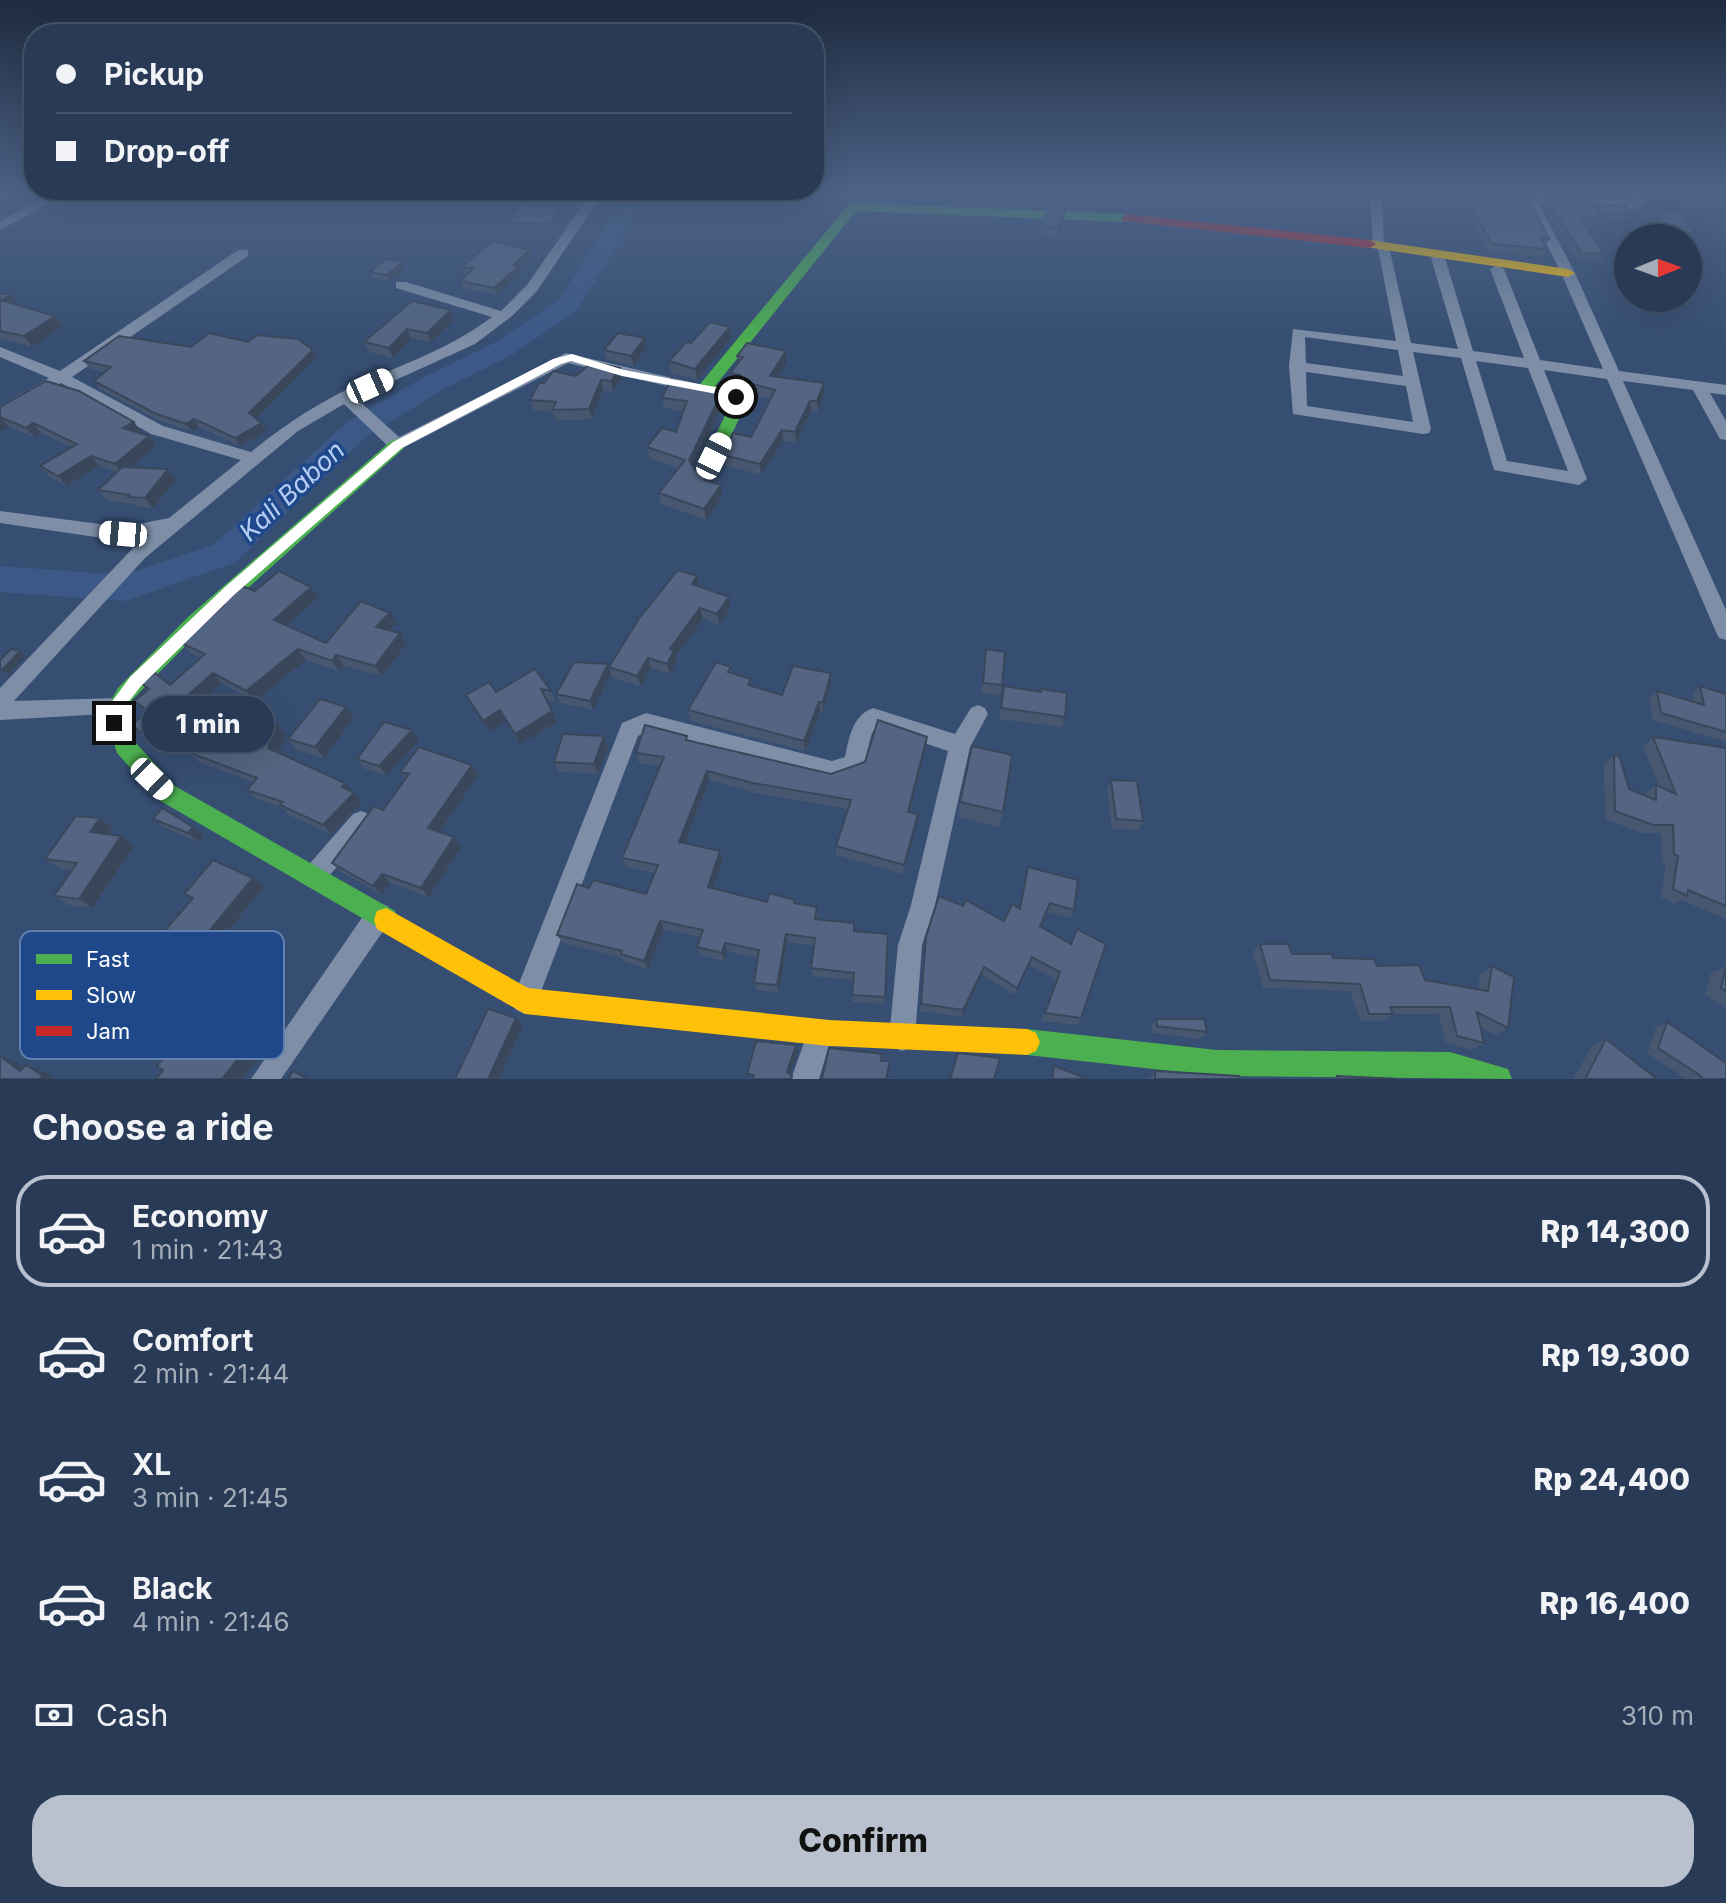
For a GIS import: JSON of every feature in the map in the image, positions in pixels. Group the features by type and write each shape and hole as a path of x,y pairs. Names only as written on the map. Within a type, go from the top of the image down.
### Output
{"street":[{"path":"0,702 139,553 252,458 292,427 470,341 503,316 532,288 563,243"},
{"path":"704,389 823,243"},
{"path":"1344,243 1568,273"},
{"path":"1381,243 1403,346 1423,429 1299,410 1298,332 1403,346 1467,355 1535,364 1613,375 1726,390"},
{"path":"1550,243 1568,273 1722,613 1726,632"},
{"path":"0,413 61,377 243,253"},
{"path":"1438,258 1500,466 1579,479 1497,269"},
{"path":"401,285 503,316"},
{"path":"0,352 61,377 157,430 252,458"},
{"path":"706,472 739,402 731,393 566,358 394,442 231,590 136,682 116,707 114,723 138,765 167,793 525,1001 820,1032 1036,1042 1217,1063 1450,1065 1498,1079"},
{"path":"1297,366 1412,382"},
{"path":"1698,386 1726,435"},
{"path":"349,401 394,442"},
{"path":"0,517 123,534 177,521"},
{"path":"0,711 116,707"},
{"path":"902,1038 910,945 923,905 960,745 978,714"},
{"path":"525,1001 630,730 636,725 646,722 832,771 848,769 854,764 862,729 873,717 960,745"},
{"path":"313,877 361,822"},
{"path":"284,1052 379,915"},
{"path":"805,1079 820,1032"},
{"path":"265,1079 279,1059"}],"building":[{"path":"489,243 530,250 513,265 519,266 494,288 460,281 474,268 462,267"},
{"path":"1544,243 1547,249 1492,244"},
{"path":"1575,243 1597,243 1604,254 1581,253"},
{"path":"386,259 403,262 387,275 370,272"},
{"path":"0,293 10,295 1,300 55,316 24,336 0,331"},
{"path":"412,301 451,310 427,333 407,329 389,348 364,342"},
{"path":"710,322 730,327 695,369 669,361 686,342 691,343"},
{"path":"209,333 248,342 257,335 298,339 313,350 249,413 262,423 235,438 194,419 186,424 154,413 94,381 111,367 84,361 119,336 191,347"},
{"path":"618,333 645,338 631,356 604,350"},
{"path":"747,343 786,351 770,376 824,383 817,401 810,401 795,432 782,430 760,464 723,455 733,433 751,437 775,390 745,382 740,375 730,373 743,357 737,356"},
{"path":"592,362 620,368 611,381 601,380 589,409 552,410 556,402 530,400 539,383 544,383 553,371 576,376"},
{"path":"671,379 721,394 689,460 695,470 711,470 704,480 721,485 704,509 659,493 685,460 647,447 662,428 676,432 687,401 662,398"},
{"path":"46,381 79,391 134,422 123,428 149,436 115,464 91,456 58,476 40,466 77,444 33,423 26,428 0,417 0,407"},
{"path":"122,467 168,469 145,498 98,490"},
{"path":"678,570 697,576 692,584 729,597 717,614 700,608 670,649 674,651 667,664 648,658 637,676 609,667 638,620"},
{"path":"279,571 311,587 274,620 326,643 361,601 390,613 376,627 400,633 375,666 336,655 332,661 298,649 246,691 213,673 189,694 226,715 232,709 262,724 265,720 277,724 268,748 345,783 342,787 354,793 323,825 280,805 283,802 247,790 257,778 188,752 194,747 161,730 150,739 131,725 149,711 134,701 149,689 141,683 155,673 170,685 205,654 181,643 224,605 219,603 239,585 255,591"},
{"path":"11,649 20,651 2,670 0,660"},
{"path":"986,649 1005,652 1002,685 983,683"},
{"path":"574,662 608,664 590,701 556,694"},
{"path":"716,662 731,667 728,672 751,679 748,685 782,695 793,666 831,673 823,702 819,702 804,741 688,710"},
{"path":"535,669 551,691 541,689 552,711 515,734 500,710 483,721 466,695 489,682 496,692"},
{"path":"1004,686 1067,693 1065,717 1001,708"},
{"path":"1700,686 1726,694 1726,732 1661,713 1657,691 1704,705"},
{"path":"320,699 346,707 315,747 288,739"},
{"path":"878,720 927,737 908,812 918,814 904,865 836,846 851,800 753,783 707,771 679,842 720,851 708,887 767,902 769,893 795,900 794,903 817,907 815,919 854,923 854,931 888,934 885,997 852,995 854,973 811,968 815,938 786,934 777,985 754,983 759,950 725,943 722,953 697,947 703,930 660,921 644,961 621,954 622,951 557,935 577,884 589,888 593,880 646,894 658,865 622,858 664,757 636,753 645,725 687,736 686,740 831,774 865,762"},
{"path":"384,722 412,730 379,766 357,759"},
{"path":"563,734 604,736 594,764 554,762"},
{"path":"1653,737 1726,748 1726,906 1688,890 1687,896 1673,889 1678,856 1674,854 1673,825 1653,825 1615,811 1614,756 1619,755 1629,789 1656,800 1656,785 1676,794"},
{"path":"972,746 1012,755 1003,812 960,802"},
{"path":"419,747 472,765 428,828 454,837 421,888 382,874 373,886 332,863 374,806 383,810 409,774 400,772"},
{"path":"1111,780 1137,781 1143,821 1116,819"},
{"path":"162,808 193,827 188,833 153,819"},
{"path":"76,816 100,818 90,832 121,836 79,899 54,896 77,863 45,859"},
{"path":"213,860 253,878 209,931 166,929 193,898 184,894"},
{"path":"1028,867 1078,880 1074,910 1050,903 1040,926 1071,944 1077,929 1106,944 1081,1018 1045,1013 1060,972 1032,957 1017,988 984,967 963,1010 921,1004 926,937 939,896 963,906 966,900 1004,921 1012,904 1020,909"},
{"path":"1260,944 1288,944 1292,954 1332,954 1333,958 1374,959 1377,966 1419,965 1425,980 1488,991 1492,966 1514,977 1508,1028 1477,1012 1484,1043 1457,1036 1450,1007 1390,1007 1393,1014 1369,1014 1360,984 1270,980"},
{"path":"1726,967 1726,991 1721,988"},
{"path":"488,1009 516,1018 488,1079 455,1079"},
{"path":"1156,1019 1204,1019 1207,1032 1157,1026"},
{"path":"1667,1022 1726,1063 1726,1079 1703,1079 1658,1048"},
{"path":"1606,1039 1657,1079 1585,1079"},
{"path":"756,1041 796,1045 787,1072 791,1079 753,1079 754,1075 747,1074"},
{"path":"829,1048 882,1054 881,1061 890,1061 886,1079 822,1079"},
{"path":"958,1053 1000,1058 994,1079 950,1079"},
{"path":"0,1056 20,1071 26,1065 43,1076 40,1079 0,1079"},
{"path":"162,1059 238,1059 222,1079 156,1079 163,1070 157,1066"},
{"path":"1054,1066 1088,1079 1052,1079"},
{"path":"293,1071 308,1079 288,1079"},
{"path":"1155,1071 1239,1076 1240,1079 1155,1079"},
{"path":"1337,1076 1398,1079 1338,1079"}],"waterway":[{"name":"Kali Babon","path":"0,579 125,588 224,554 357,429 434,383 503,349 569,304 607,243"}],"traffic: fast":[{"path":"706,472 739,402 731,393 704,389 823,243"},
{"path":"386,920 167,793 125,746 114,713 125,694 195,623 397,445"},
{"path":"1027,1042 1217,1063 1450,1065 1498,1079"}],"traffic: slow":[{"path":"1370,244 1568,273"},
{"path":"386,920 525,1001 829,1033 1027,1042"}],"traffic: jam":[{"path":"1364,243 1370,244"}],"route":[{"path":"114,723 116,707 136,682 231,590 397,445 444,424 557,361 579,358 622,373 731,393 736,397"}]}
